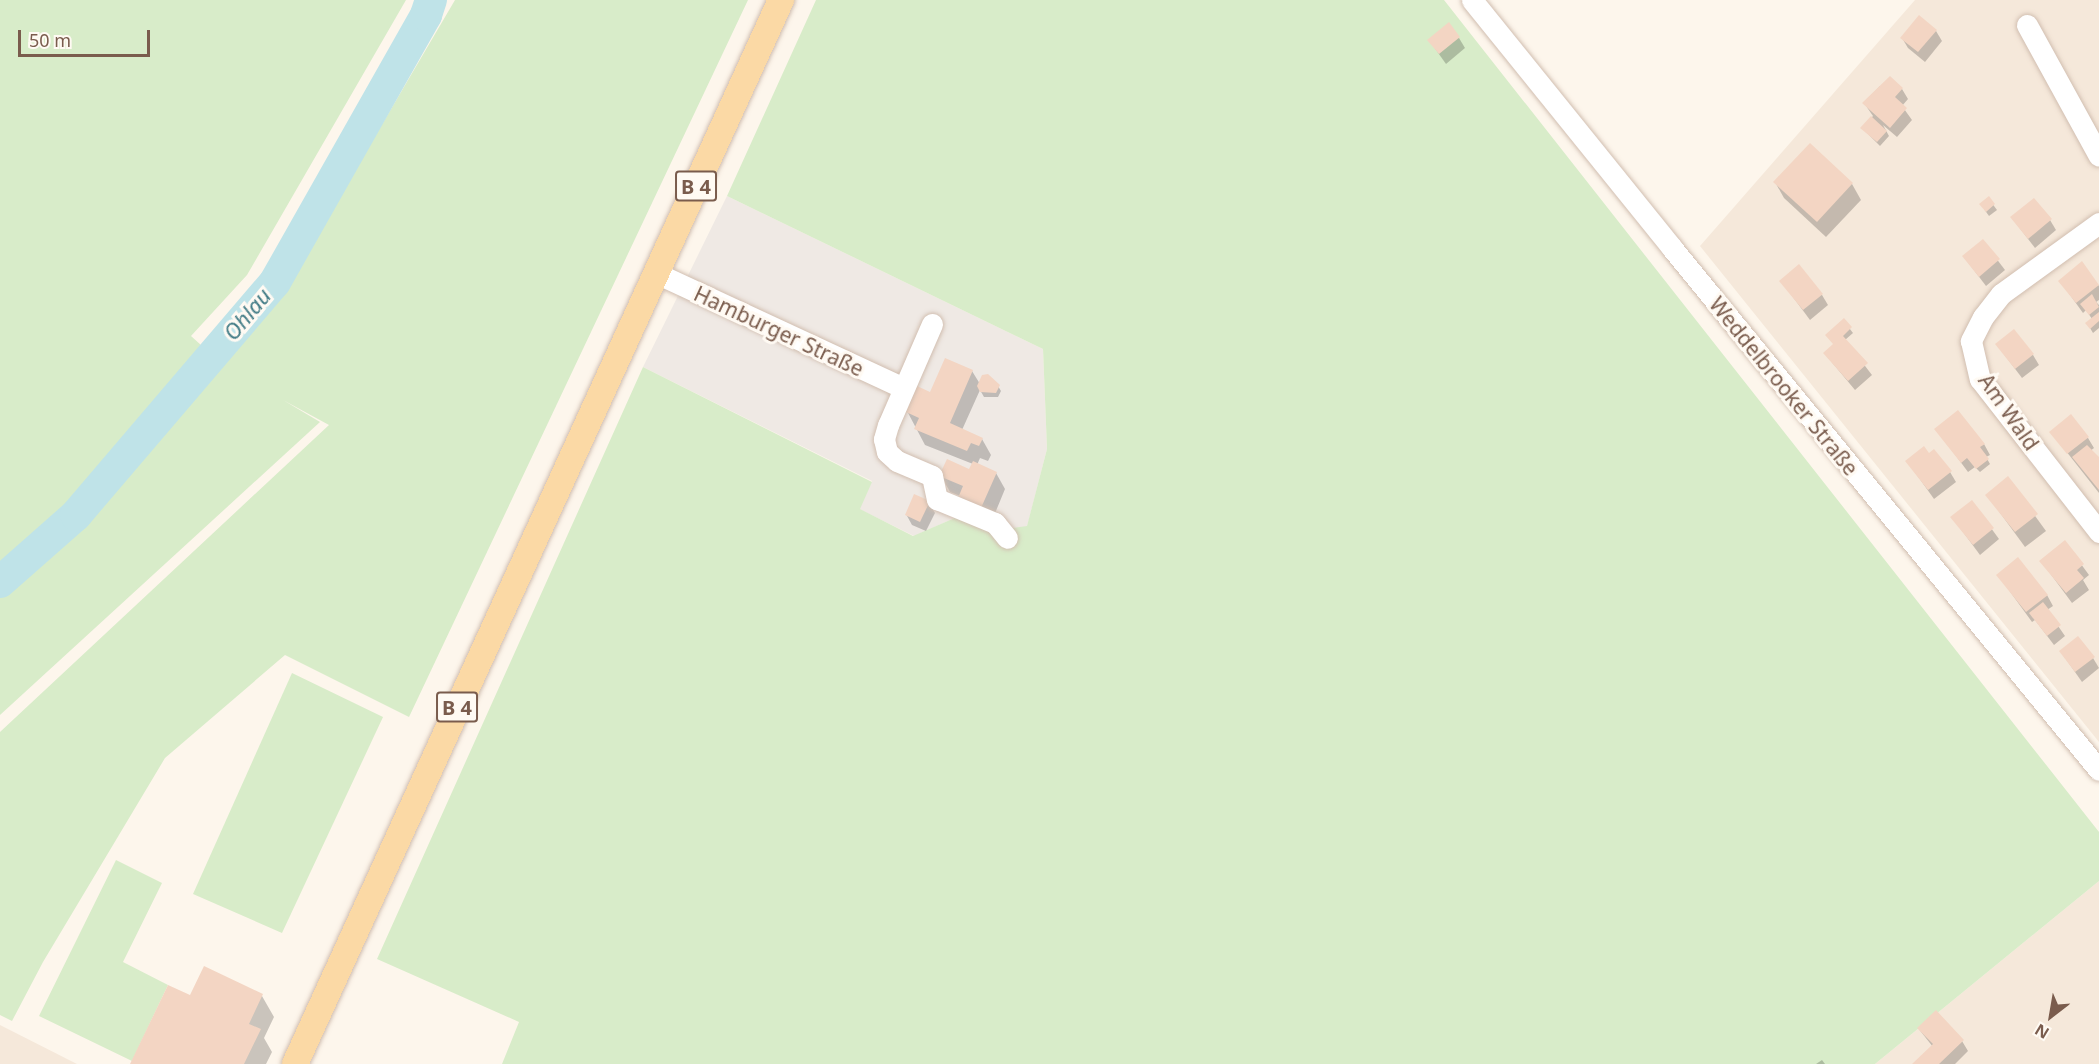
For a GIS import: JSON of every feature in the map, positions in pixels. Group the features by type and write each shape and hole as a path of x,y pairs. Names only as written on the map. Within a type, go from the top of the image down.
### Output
{"main road":[{"name":"B 4","path":"295,1064 781,0"}],"street":[{"name":"Weddelbrooker Straße","path":"1472,0 1672,249 2099,770"},
{"path":"2027,26 2099,156"},
{"name":"Am Wald","path":"2099,223 2001,294 1983,316 1971,341 1980,379 2099,532"},
{"name":"Hamburger Straße","path":"656,273 904,388"},
{"path":"932,324 888,425 884,439 887,452 897,462 932,476 937,499 995,523 1007,538"}],"shaded area":[{"path":"1915,0 2099,0 2099,742 1700,246"},
{"path":"727,196 1043,349 1047,449 1027,527 993,531 957,517 914,536 859,509 872,481 643,367"},
{"path":"2099,881 2099,1064 1875,1064"},
{"path":"0,1025 77,1064 0,1064"}],"green space":[{"path":"0,0 406,0 247,275 191,336 223,365 286,288 455,0 748,0 409,717 285,655 165,758 43,962 12,1021 0,1015 0,732 329,425 283,400 320,422 0,715"},
{"path":"816,0 1444,0 2099,832 2099,881 1875,1064 502,1064 519,1022 377,959 643,367 872,482 860,509 913,536 957,517 993,531 1027,526 1047,449 1043,349 727,196"},
{"path":"292,673 383,717 282,933 193,894"},
{"path":"116,860 162,883 123,962 168,985 132,1061 39,1016"}],"building":[{"path":"1919,15 1937,30 1918,52 1900,38"},
{"path":"1449,22 1460,37 1439,54 1427,40"},
{"path":"1890,76 1903,88 1895,97 1907,108 1890,128 1862,103"},
{"path":"1871,116 1887,131 1877,142 1860,128"},
{"path":"1810,143 1853,183 1817,222 1773,182"},
{"path":"1989,196 1995,204 1986,212 1979,204"},
{"path":"2034,198 2052,219 2028,239 2010,217"},
{"path":"1983,239 2000,259 1979,277 1962,256"},
{"path":"2082,261 2099,285 2076,303 2058,281"},
{"path":"1799,264 1823,294 1803,310 1779,281"},
{"path":"2092,294 2099,307 2089,315 2080,304"},
{"path":"2099,312 2099,321 2090,329 2085,323"},
{"path":"1844,318 1852,327 1843,336 1868,363 1848,381 1823,353 1833,344 1825,335"},
{"path":"2014,329 2034,354 2015,369 1995,344"},
{"path":"945,358 973,370 950,423 983,438 979,446 971,443 967,451 914,429 919,418 906,412 917,386 930,392"},
{"path":"988,374 1000,385 996,393 980,392 977,386 982,375"},
{"path":"1958,410 1985,444 1980,447 1989,459 1976,469 1967,458 1961,463 1934,429"},
{"path":"2071,414 2089,437 2067,454 2049,432"},
{"path":"2087,445 2099,457 2099,490 2072,457"},
{"path":"1924,446 1929,453 1934,449 1952,471 1928,490 1905,461"},
{"path":"947,459 969,469 973,461 997,472 981,508 958,498 963,486 939,476"},
{"path":"2008,476 2038,514 2015,532 1985,495"},
{"path":"914,494 930,501 920,522 905,515"},
{"path":"1972,500 1994,528 1973,545 1950,517"},
{"path":"2065,540 2084,564 2077,570 2084,578 2066,593 2039,561"},
{"path":"2018,557 2048,595 2026,612 1996,575"},
{"path":"2043,602 2061,625 2047,636 2029,613"},
{"path":"2078,636 2095,657 2075,672 2059,651"},
{"path":"204,966 263,994 249,1024 261,1029 244,1064 130,1064 168,985 190,995"},
{"path":"1936,1010 1964,1040 1939,1064 1912,1064 1933,1044 1917,1028"}],"waterway":[{"name":"Ohlau","path":"0,582 76,515 275,282 426,15 431,0"}]}
